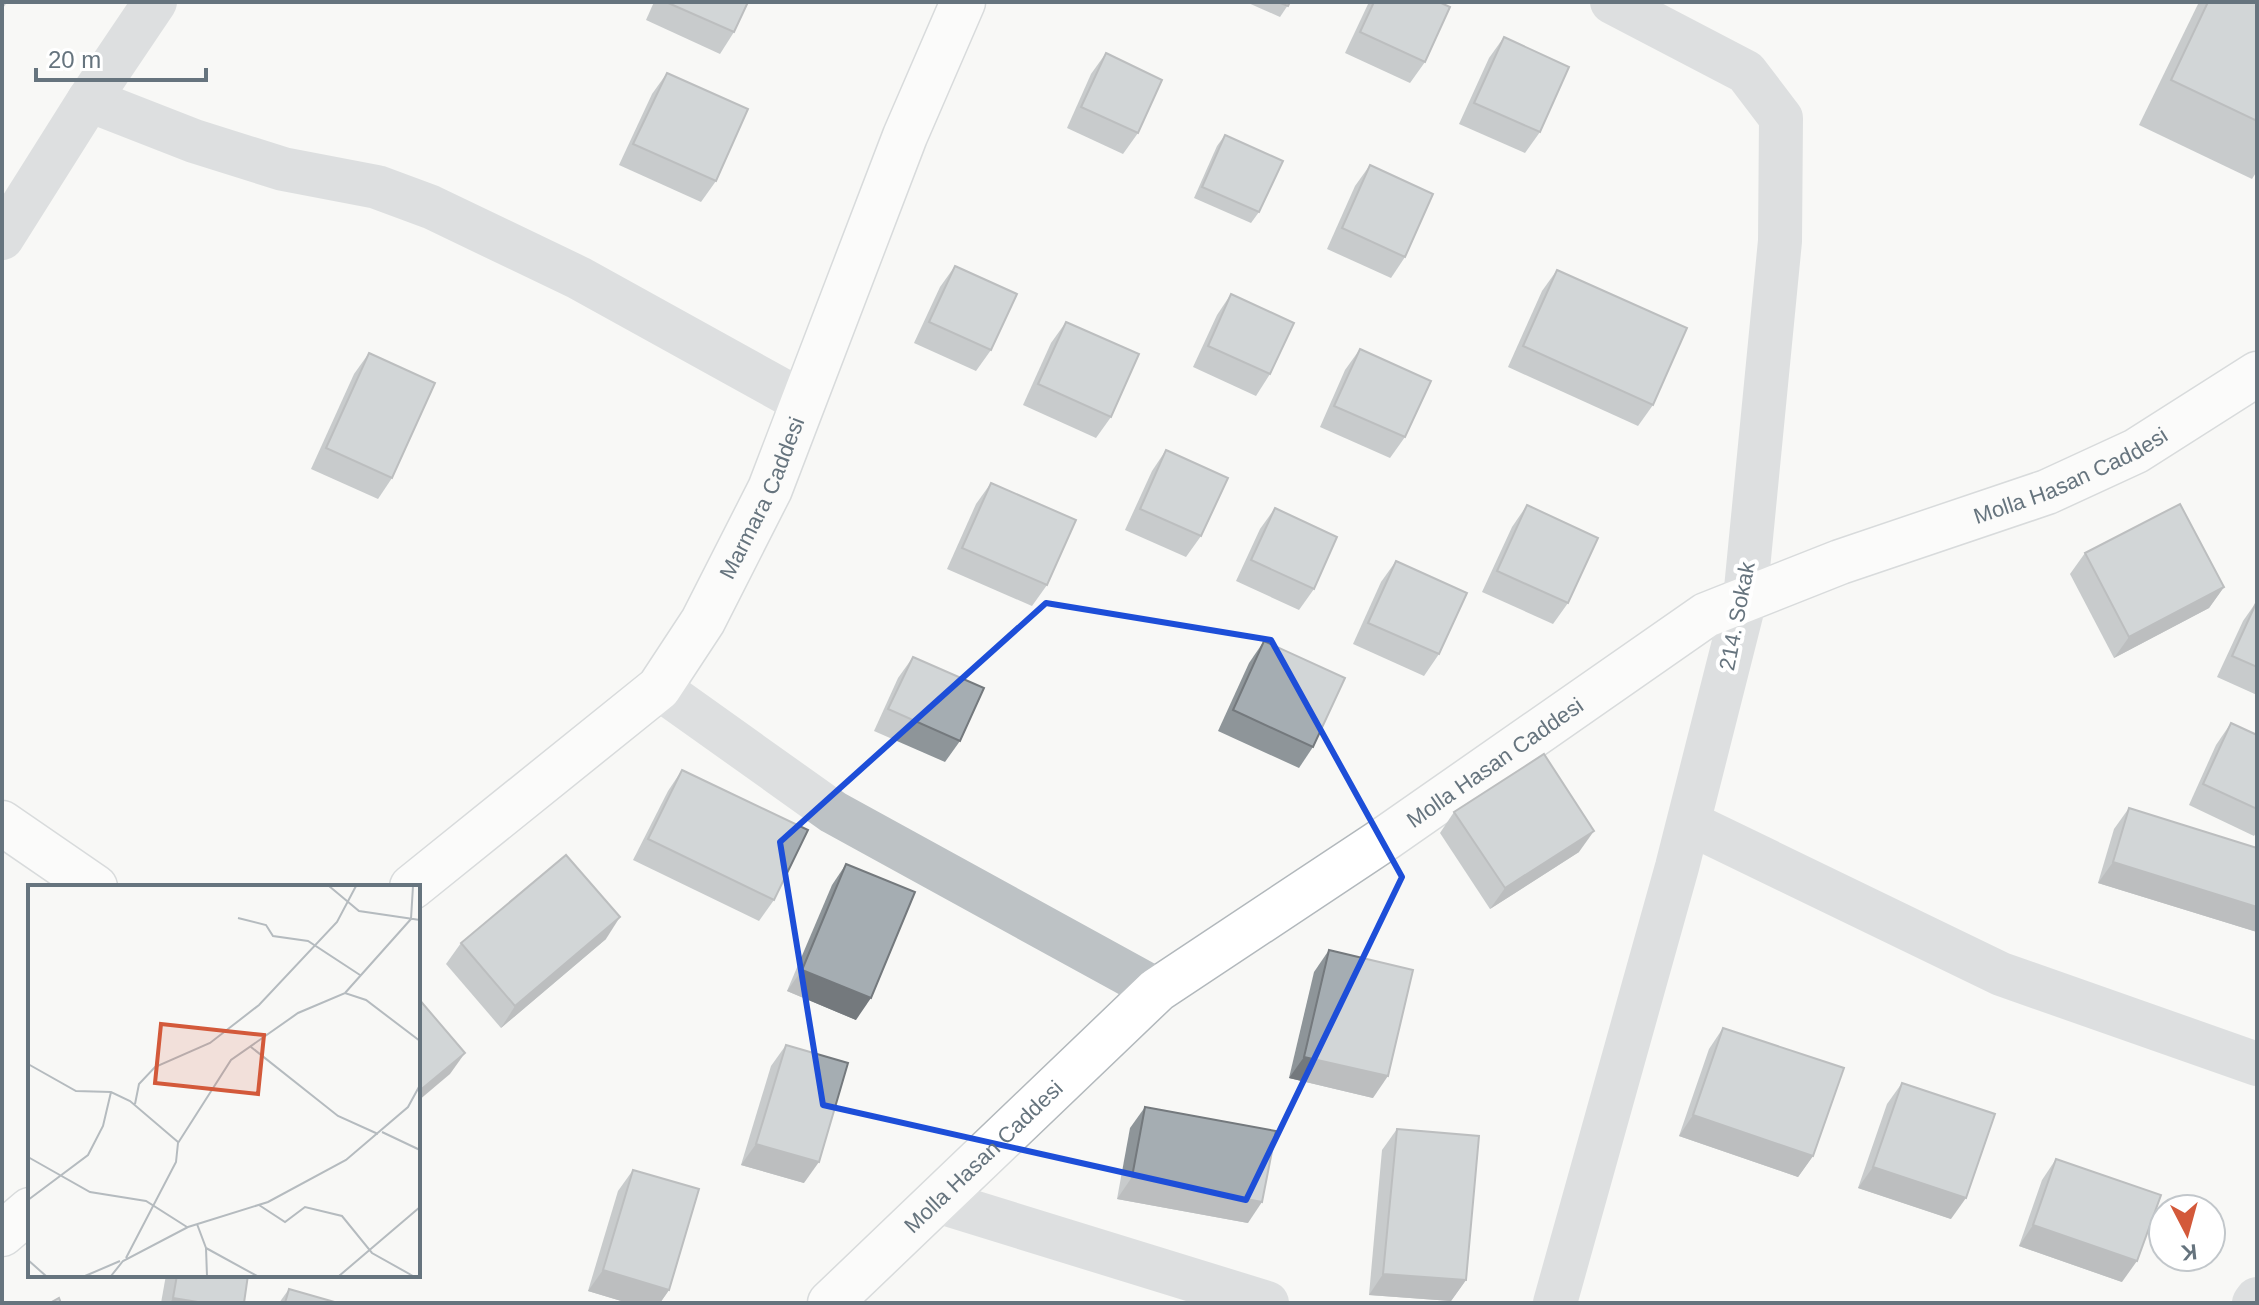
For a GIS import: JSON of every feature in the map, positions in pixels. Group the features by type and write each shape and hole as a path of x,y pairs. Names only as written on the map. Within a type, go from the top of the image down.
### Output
{"street":[{"path":"2,238 155,2"},
{"name":"Marmara Caddesi","path":"414,885 659,688 703,621 770,489 905,136 963,2"},
{"name":"214. Sokak","path":"1555,1303 1689,823 1745,599 1780,241 1781,118 1746,72 1612,2"},
{"path":"89,100 209,146 283,169 377,187 431,207 579,278 803,402"},
{"name":"Molla Hasan Caddesi","path":"830,1303 1157,990 1386,838 1706,615 1840,562 2047,492 2136,451 2257,374"},
{"path":"659,688 833,812 1157,990"},
{"path":"2,823 92,885"},
{"path":"1689,823 2001,974 2257,1064"},
{"path":"937,1201 1267,1303"},
{"path":"2,1234 28,1212"}],"highlighted area":[{"path":"1046,603 1271,640 1402,877 1246,1200 823,1105 780,842"}],"building":[{"path":"666,2 748,2 734,32"},
{"path":"1374,2 1439,2 1450,7 1425,62 1360,32"},
{"path":"2208,2 2257,2 2257,121 2171,80"},
{"path":"1504,37 1569,67 1540,132 1474,103"},
{"path":"1106,53 1162,80 1138,133 1081,107"},
{"path":"667,73 748,109 716,181 633,144"},
{"path":"1225,135 1283,161 1259,212 1202,187"},
{"path":"1370,165 1433,194 1405,257 1342,228"},
{"path":"955,266 1017,294 991,350 929,322"},
{"path":"1557,270 1687,328 1653,405 1523,346"},
{"path":"1231,294 1294,323 1270,374 1208,346"},
{"path":"1066,322 1139,354 1111,417 1038,384"},
{"path":"1360,349 1431,381 1405,437 1334,406"},
{"path":"369,353 435,383 392,478 326,448"},
{"path":"1166,450 1228,478 1201,536 1140,509"},
{"path":"991,483 1076,520 1047,585 962,548"},
{"path":"2180,504 2224,587 2129,637 2085,553"},
{"path":"1527,505 1598,538 1568,603 1497,571"},
{"path":"1275,508 1337,537 1314,589 1251,560"},
{"path":"1396,561 1467,593 1439,654 1368,623"},
{"path":"2257,601 2257,667 2232,656"},
{"path":"1264,641 1345,678 1313,747 1233,710"},
{"path":"913,657 984,688 960,741 888,709"},
{"path":"2231,723 2257,735 2257,809 2203,784"},
{"path":"1544,754 1594,831 1505,888 1454,812"},
{"path":"682,770 808,830 774,900 648,839"},
{"path":"2129,808 2257,848 2257,907 2113,862"},
{"path":"566,855 620,917 515,1006 461,943"},
{"path":"846,864 915,892 871,998 802,970"},
{"path":"1329,950 1413,970 1388,1076 1304,1057"},
{"path":"420,1000 465,1053 420,1090"},
{"path":"1723,1028 1844,1068 1813,1156 1693,1115"},
{"path":"786,1045 848,1063 819,1162 756,1144"},
{"path":"1902,1083 1995,1114 1966,1198 1873,1167"},
{"path":"1145,1107 1276,1131 1262,1202 1132,1177"},
{"path":"1397,1129 1479,1136 1466,1280 1383,1274"},
{"path":"2056,1159 2155,1193 2147,1193 2147,1234 2137,1261 2033,1225"},
{"path":"633,1170 699,1189 669,1290 603,1270"},
{"path":"177,1277 248,1277 244,1303 204,1303 173,1298"},
{"path":"289,1289 338,1303 285,1303"}]}
